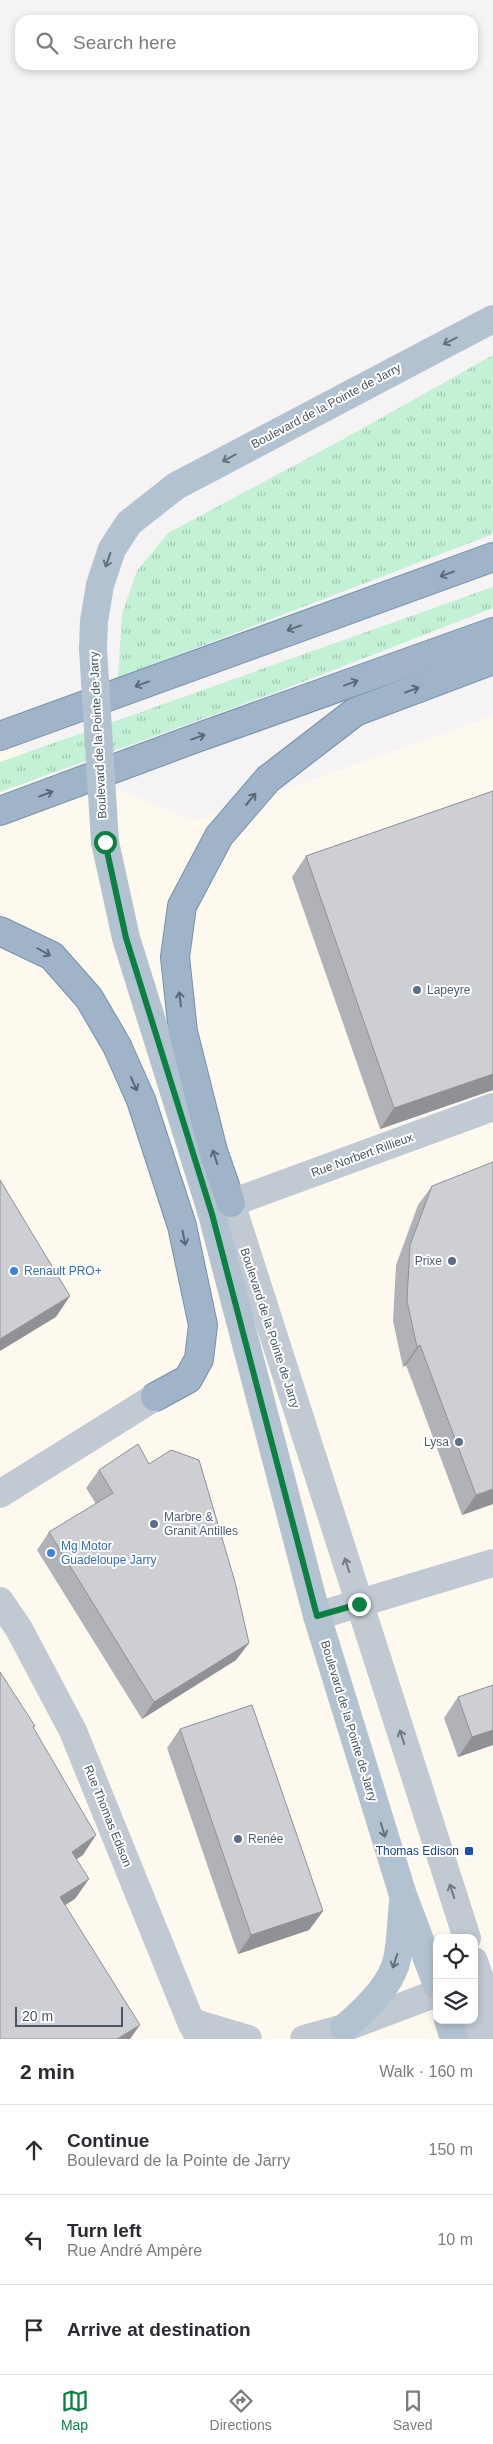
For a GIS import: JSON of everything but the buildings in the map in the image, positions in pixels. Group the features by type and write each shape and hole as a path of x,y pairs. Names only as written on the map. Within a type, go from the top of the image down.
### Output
{"highway":[{"path":"0,736 493,557"},
{"path":"0,811 493,632"},
{"path":"230,1203 212,1151 183,1032 175,957 182,906 220,836 268,779 355,712 493,660"},
{"path":"0,930 52,956 89,998 117,1046 141,1100 182,1226 203,1325 199,1360 188,1379 155,1397"}],"main road":[{"name":"Boulevard de la Pointe de Jarry","path":"435,1979 403,1895 317,1616 212,1214 126,938 105,842 93,649 94,621 100,585 112,548 129,523 176,486 493,318"},
{"path":"344,2028 367,2007 384,1985 397,1961 403,1895"},
{"path":"449,2024 454,2039"}],"street":[{"name":"Rue Norbert Rillieux","path":"230,1203 493,1107"},
{"name":"Boulevard de la Pointe de Jarry","path":"230,1203 466,1934"},
{"path":"0,1494 155,1397"},
{"path":"317,1616 493,1563"},
{"name":"Rue Thomas Edison","path":"0,1601 19,1629 73,1731 195,2031"},
{"path":"478,1973 493,2020"},
{"path":"304,2039 344,2028 433,1994"},
{"path":"470,2024 484,2039"},
{"path":"195,2031 248,2039"}],"shaded area":[{"path":"493,716 493,2039 0,2039 0,741 194,821"}],"green space":[{"path":"493,355 493,534 118,678 122,614 137,571 168,533 340,441"},
{"path":"493,587 493,608 274,693 0,792 0,762"}],"place":[{"name":"Lapeyre","path":"417,990"},
{"name":"Prixe","path":"452,1261"},
{"name":"Renault PRO+","path":"14,1271"},
{"name":"Lysa","path":"459,1442"},
{"name":"Marbre & Granit Antilles","path":"154,1524"},
{"name":"Mg Motor Guadeloupe Jarry","path":"51,1553"},
{"name":"Renée","path":"238,1839"},
{"name":"Thomas Edison","path":"469,1851"}],"route":[{"path":"105,842 109,869 126,938 212,1214 317,1616 359,1604"}]}
